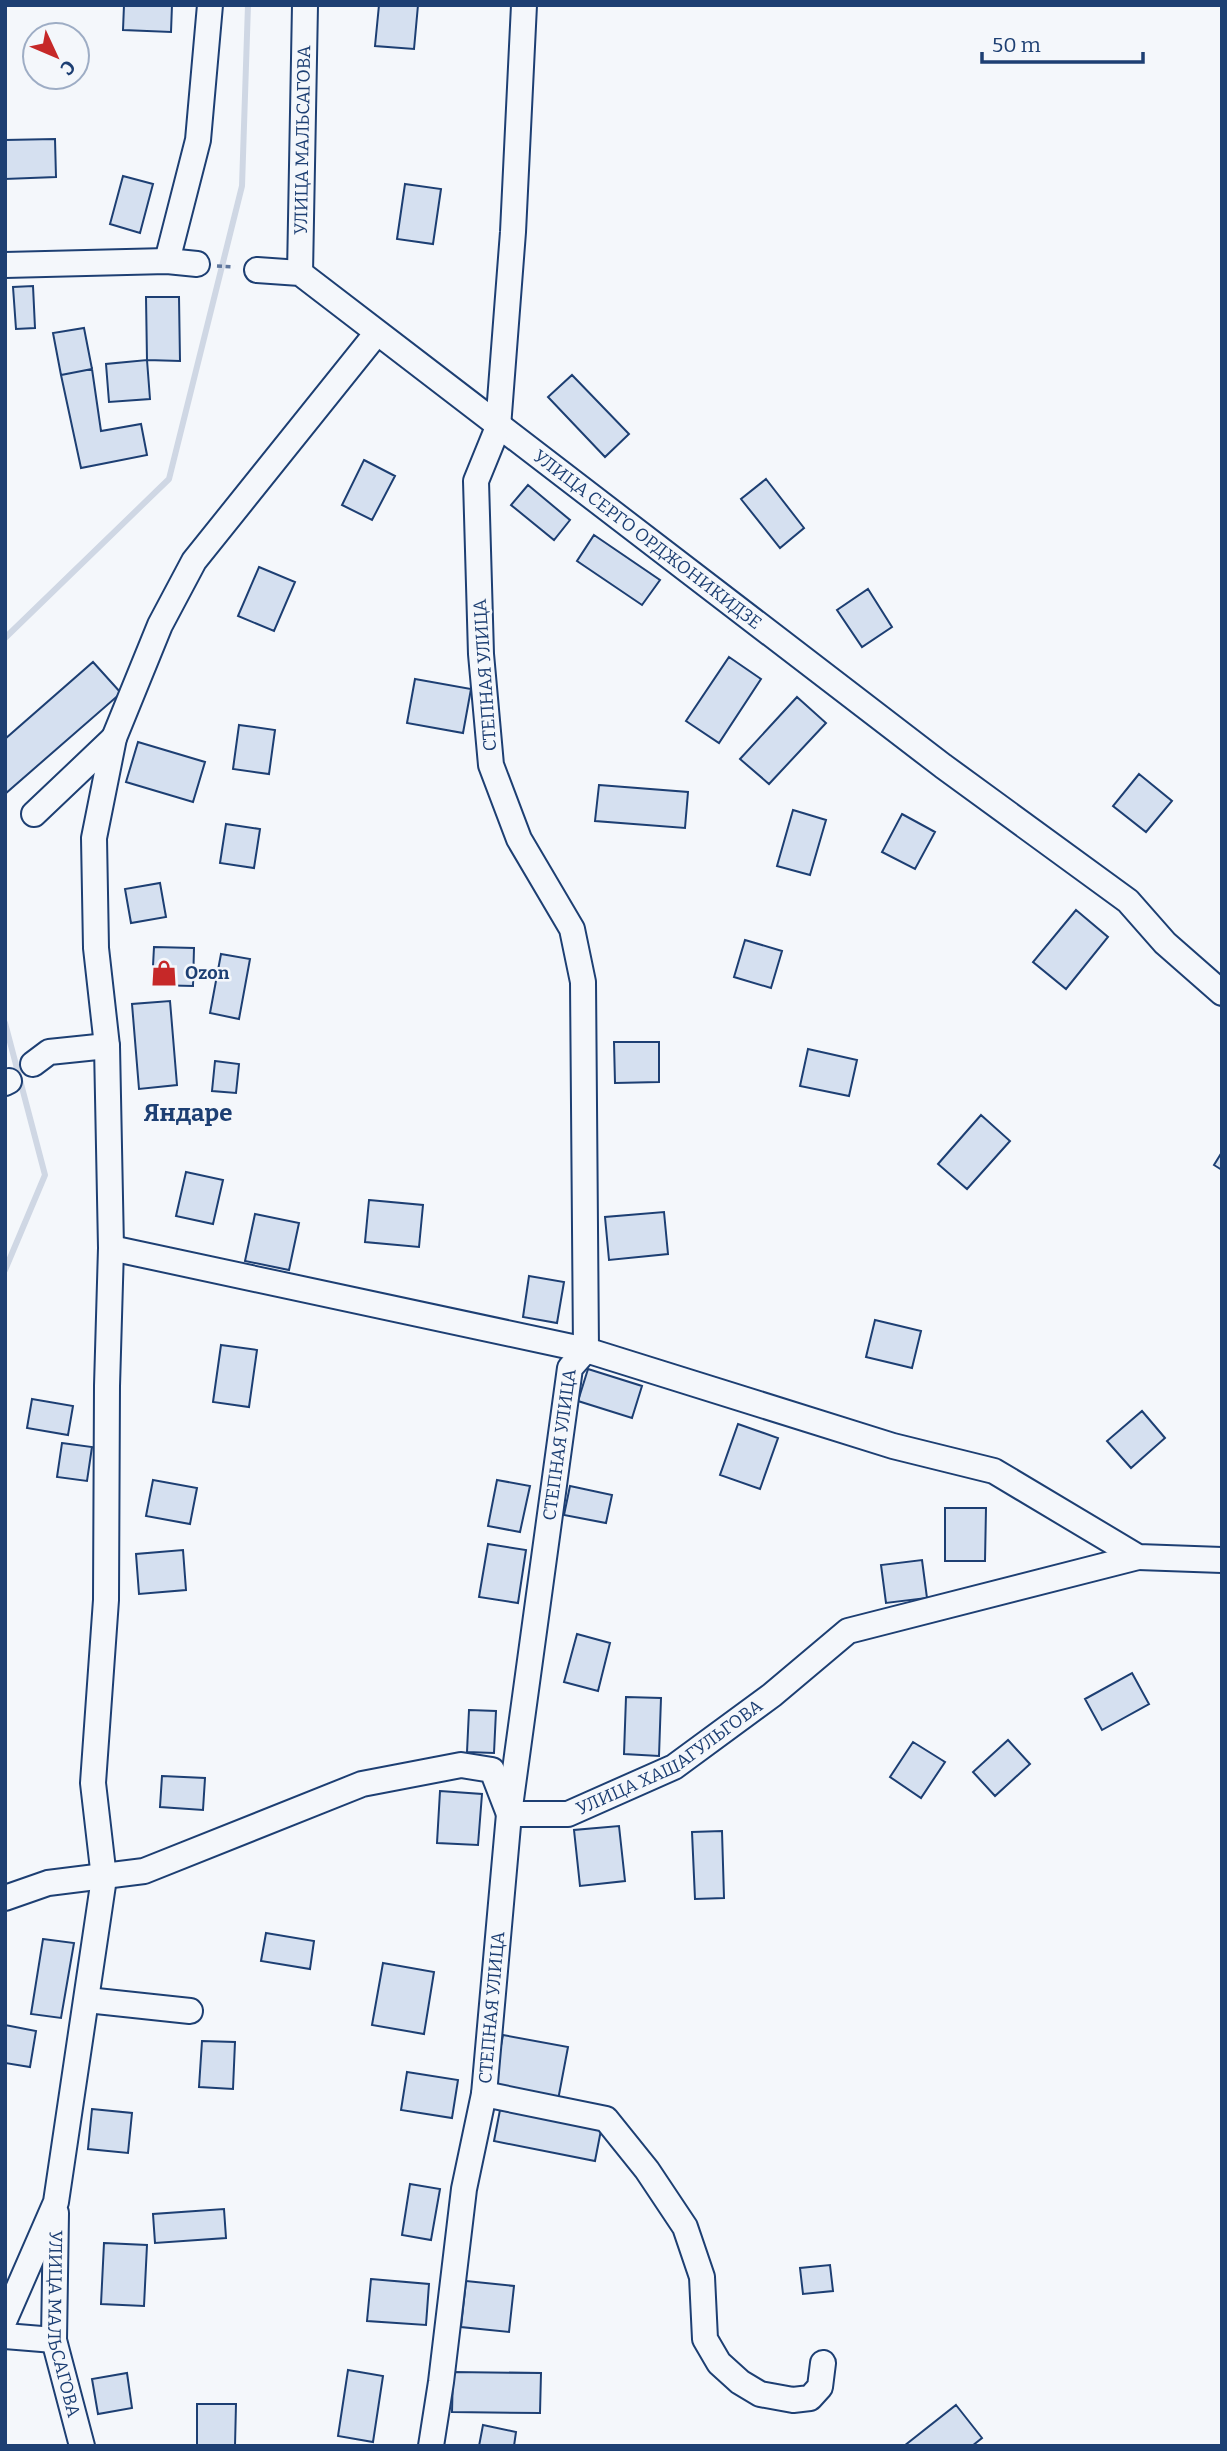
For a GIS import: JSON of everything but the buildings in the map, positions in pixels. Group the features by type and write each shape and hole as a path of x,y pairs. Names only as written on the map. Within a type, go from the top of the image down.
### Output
{"street":[{"path":"167,261 198,141 210,5"},
{"name":"УЛИЦА МАЛЬСАГОВА","path":"300,274 305,5"},
{"name":"СТЕПНАЯ УЛИЦА","path":"431,2446 464,2189 485,2094 509,1814 570,1368 586,1350 583,982 572,929 519,839 491,765 481,654 476,481 498,427 513,232 524,5"},
{"path":"5,265 167,261 197,264"},
{"path":"257,270 300,274"},
{"name":"УЛИЦА СЕРГО ОРДЖОНИКИДЗЕ","path":"300,274 920,749 1128,901 1166,943 1222,993"},
{"path":"5,2319 56,2202 104,1878 93,1783 106,1600 111,1248 107,1046 96,948 94,838 114,738 159,625 194,561 376,334"},
{"path":"34,814 114,738"},
{"path":"33,1064 49,1052 107,1046"},
{"path":"111,1248 586,1350 894,1446 994,1471 1138,1557 1222,1560"},
{"name":"УЛИЦА ХАШАГУЛЬГОВА","path":"509,1814 568,1814 674,1767 772,1695 848,1631 1138,1557"},
{"path":"5,1898 48,1883 144,1871 362,1784 461,1765 492,1770 509,1814"},
{"path":"87,2000 190,2011"},
{"path":"485,2094 606,2119 647,2170 685,2227 702,2277 705,2339 719,2363 740,2382 760,2394 793,2400 810,2398 820,2387 824,2363"},
{"name":"УЛИЦА МАЛЬСАГОВА","path":"56,2202 54,2340 82,2446"},
{"path":"5,2336 54,2340"}],"path":[{"path":"197,264 257,270"}],"waterway":[{"path":"5,638 169,479 242,186 248,5"},
{"path":"5,1023 45,1175 5,1270"}],"place":[{"name":"Ozon","path":"164,973"}],"district":[{"name":"Яндаре","path":"188,1113"}]}
